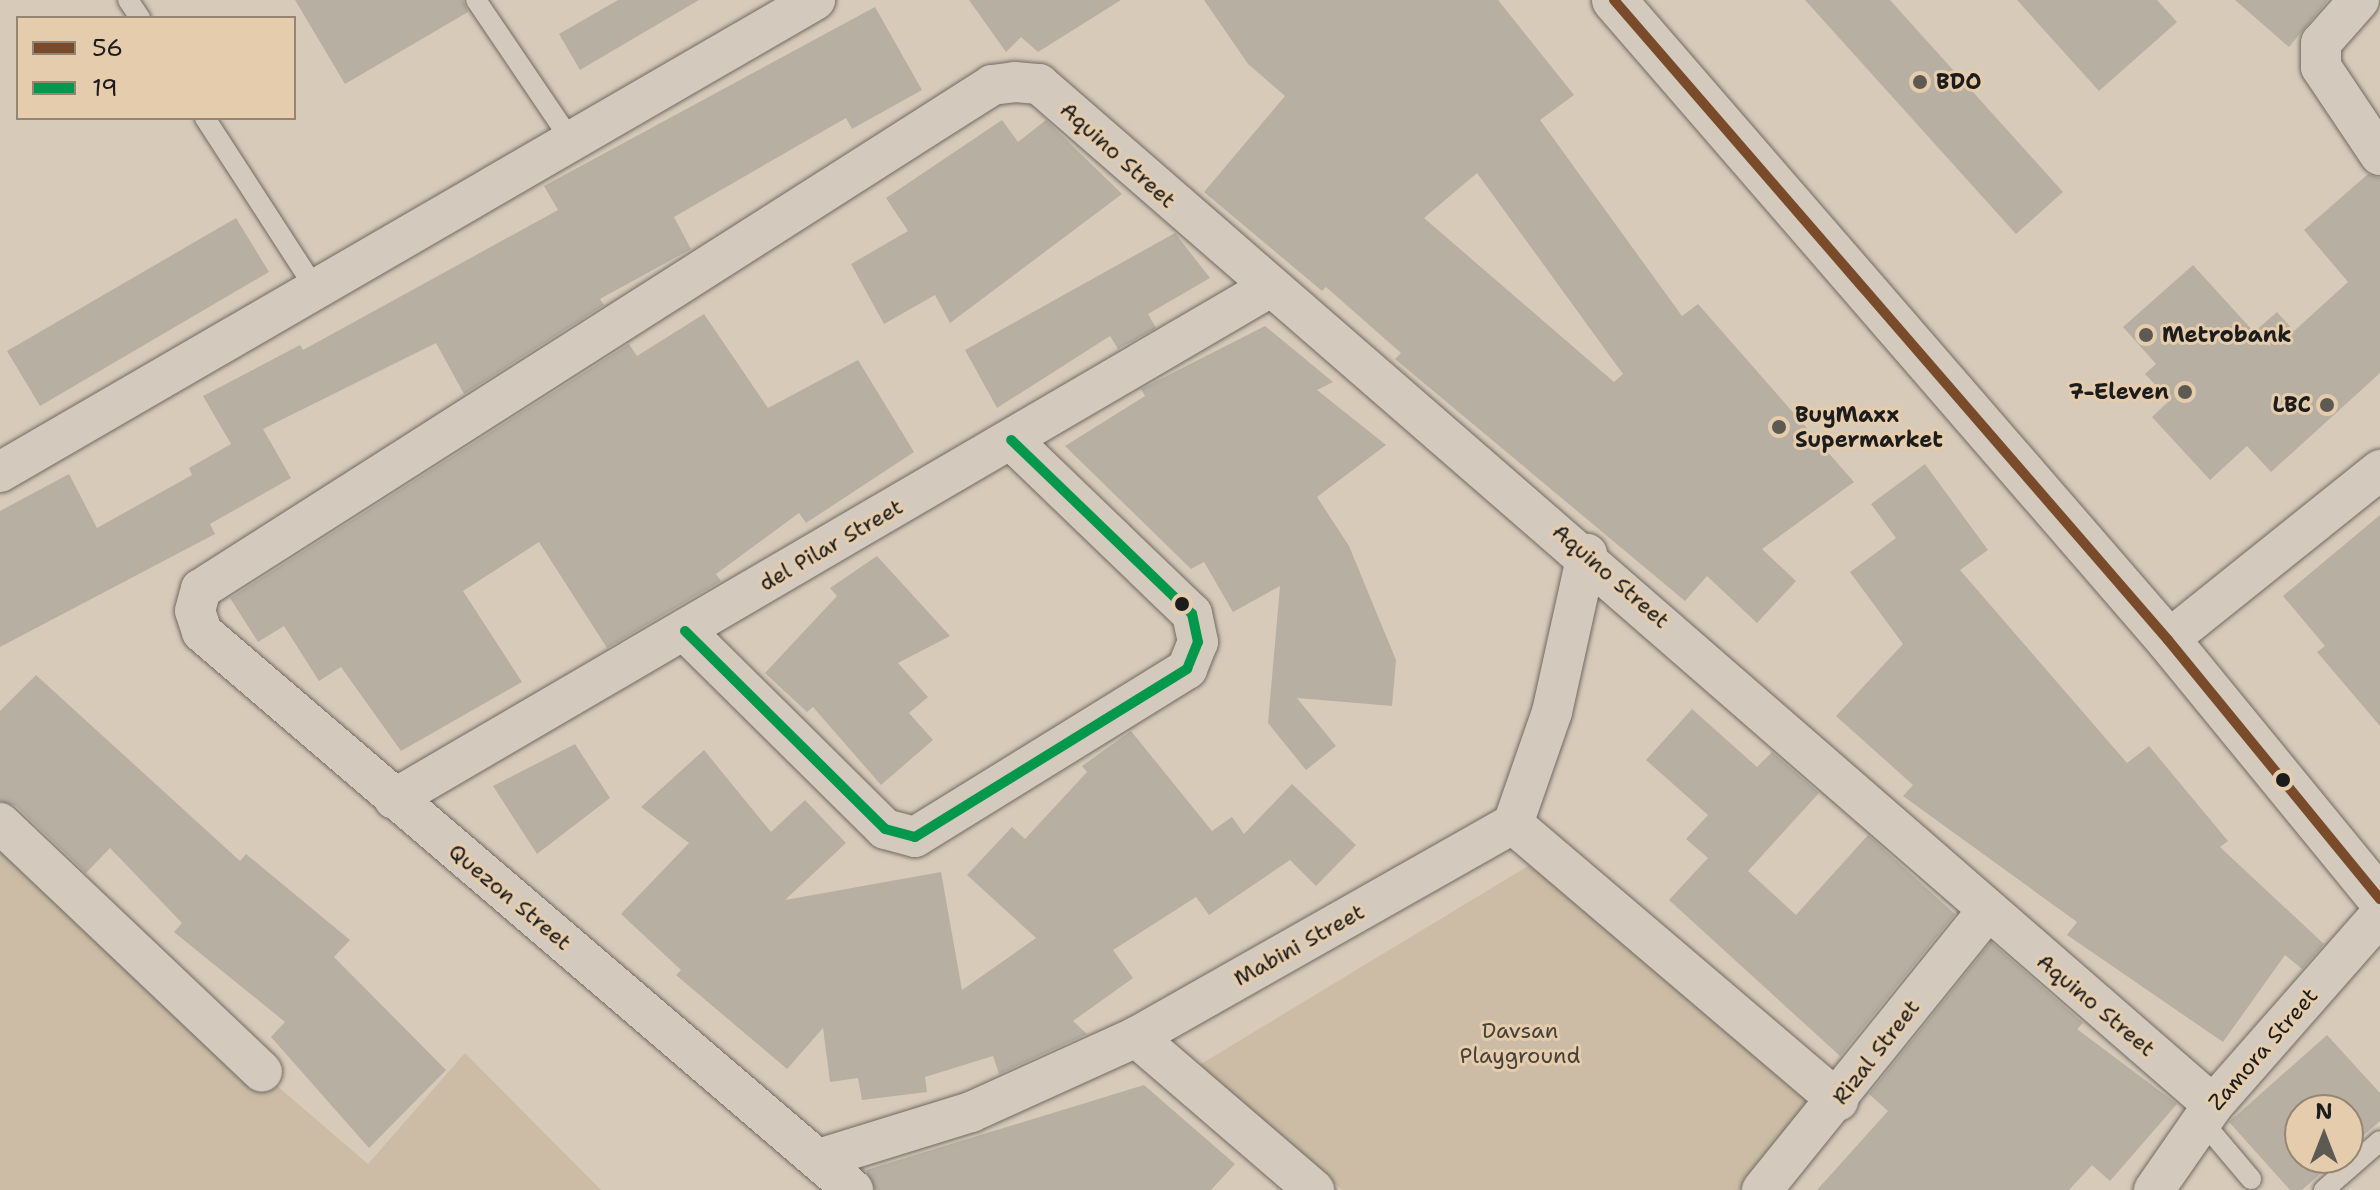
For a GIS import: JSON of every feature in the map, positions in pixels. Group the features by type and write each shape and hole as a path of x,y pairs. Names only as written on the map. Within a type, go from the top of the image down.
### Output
{"highway":[{"path":"1614,0 2168,640 2380,899"}],"street":[{"path":"0,472 315,288 573,143 815,0"},
{"path":"2359,0 2321,43 2321,67 2380,155"},
{"name":"Aquino Street","path":"201,589 992,85 1039,84 1267,289 1587,554 2208,1113"},
{"name":"del Pilar Street","path":"394,799 1267,289"},
{"path":"685,631 885,829 915,837 1187,669 1198,642 1192,614 1011,440"},
{"path":"2168,640 2380,470"},
{"path":"1587,554 1552,712 1513,824 1838,1101"},
{"name":"Quezon Street","path":"201,589 195,611 202,632 853,1190"},
{"path":"0,823 262,1072"},
{"name":"Mabini Street","path":"819,1159 971,1112 1136,1037 1513,824"},
{"name":"Rizal Street","path":"1762,1190 1838,1101 1986,912"},
{"name":"Zamora Street","path":"2155,1190 2208,1113 2380,915"},
{"path":"1136,1037 1314,1190"}],"lane":[{"path":"476,0 573,143"},
{"path":"206,120 315,288"},
{"path":"2208,1113 2251,1179"},
{"path":"2324,1190 2380,1141"}],"green space":[{"path":"0,848 368,1164 465,1053 601,1190 0,1190"},
{"name":"Davsan Playground","path":"1533,863 1832,1109 1763,1190 1343,1190 1191,1070"}],"building":[{"path":"295,0 463,0 468,12 345,84"},
{"path":"618,0 699,0 580,70 559,34"},
{"path":"969,0 1121,0 1038,52 1021,37 1006,52"},
{"path":"1204,0 1498,0 1574,95 1540,120 1682,316 1698,304 1854,482 1762,549 1796,581 1757,623 1707,576 1685,601 1395,359 1401,353 1326,287 1322,291 1204,192 1285,96 1248,64","holes":["1477,173 1623,374 1614,382 1424,218"]},
{"path":"1805,0 1890,0 2063,192 2016,234"},
{"path":"2017,0 2157,0 2177,22 2099,91"},
{"path":"2235,0 2328,0 2289,47"},
{"path":"875,7 922,90 852,129 846,118 674,217 691,249 600,299 604,305 464,394 436,343 263,429 291,478 210,524 215,534 0,647 0,511 69,474 97,528 192,475 189,468 231,444 203,396 300,345 303,350 558,210 544,186"},
{"path":"1002,120 1018,142 1046,120 1122,194 950,323 935,295 884,324 851,264 908,231 886,198"},
{"path":"2368,174 2380,178 2380,373 2271,472 2247,446 2210,480 2152,417 2170,400 2145,374 2156,364 2123,327 2193,265 2254,332 2277,312 2294,331 2348,282 2304,230"},
{"path":"236,218 269,272 40,406 7,351"},
{"path":"1175,233 1210,278 1148,314 1156,328 1118,349 1110,336 997,408 965,350"},
{"path":"704,314 768,408 858,360 914,452 806,523 799,513 716,574 721,581 607,648 539,542 463,591 522,682 401,751 341,667 319,681 284,626 258,642 230,598 629,344 637,356"},
{"path":"1265,326 1333,382 1317,390 1386,445 1317,497 1349,546 1396,660 1392,706 1297,698 1336,746 1306,770 1268,723 1280,586 1233,612 1204,562 1191,569 1065,446 1145,396 1141,389"},
{"path":"1925,464 1988,550 1960,570 2127,763 2149,746 2228,841 2220,847 2324,944 2302,969 2285,955 2223,1042 2067,935 2077,922 1903,796 1913,785 1836,716 1903,644 1850,572 1896,538 1871,504"},
{"path":"2380,515 2380,726 2317,652 2325,646 2283,596"},
{"path":"877,556 950,636 898,663 928,697 909,713 933,740 881,785 813,707 807,712 765,673 837,596 830,588"},
{"path":"36,675 240,861 246,854 350,940 334,957 446,1070 369,1148 271,1037 285,1022 174,932 182,923 110,848 86,873 16,806 0,801 0,711"},
{"path":"1692,709 1757,767 1772,752 1819,793 1748,871 1796,915 1868,835 1955,914 1840,1056 1669,900 1708,858 1686,839 1708,815 1646,760"},
{"path":"1131,731 1212,831 1232,817 1244,834 1292,784 1356,845 1316,886 1290,860 1209,915 1196,897 1113,950 1133,978 1073,1021 1087,1034 999,1074 993,1056 925,1077 927,1092 862,1100 858,1078 830,1082 823,1028 787,1069 676,975 681,970 621,914 689,843 641,807 704,750 771,832 805,800 846,843 785,900 941,872 962,990 1036,938 967,875 1012,827 1025,839 1087,772 1082,766"},
{"path":"575,744 610,798 537,854 493,786"},
{"path":"1991,942 2083,1023 2077,1029 2177,1104 2110,1181 2092,1165 2069,1190 1817,1190 1888,1111 1869,1094"},
{"path":"2327,1035 2380,1093 2380,1121 2364,1135 2364,1094 2284,1094 2284,1174 2320,1174 2302,1190 2290,1190 2229,1122"},
{"path":"1144,1085 1235,1164 1211,1190 875,1190 866,1170"}],"transit line":[{"name":"56","path":"1614,0 2168,640 2380,899"},
{"name":"19","path":"685,631 885,829 915,837 1187,669 1198,642 1192,614 1011,440"}],"place":[{"name":"BDO","path":"1920,82"},
{"name":"Metrobank","path":"2146,335"},
{"name":"7-Eleven","path":"2185,392"},
{"name":"LBC","path":"2327,405"},
{"name":"BuyMaxx Supermarket","path":"1779,427"}]}
